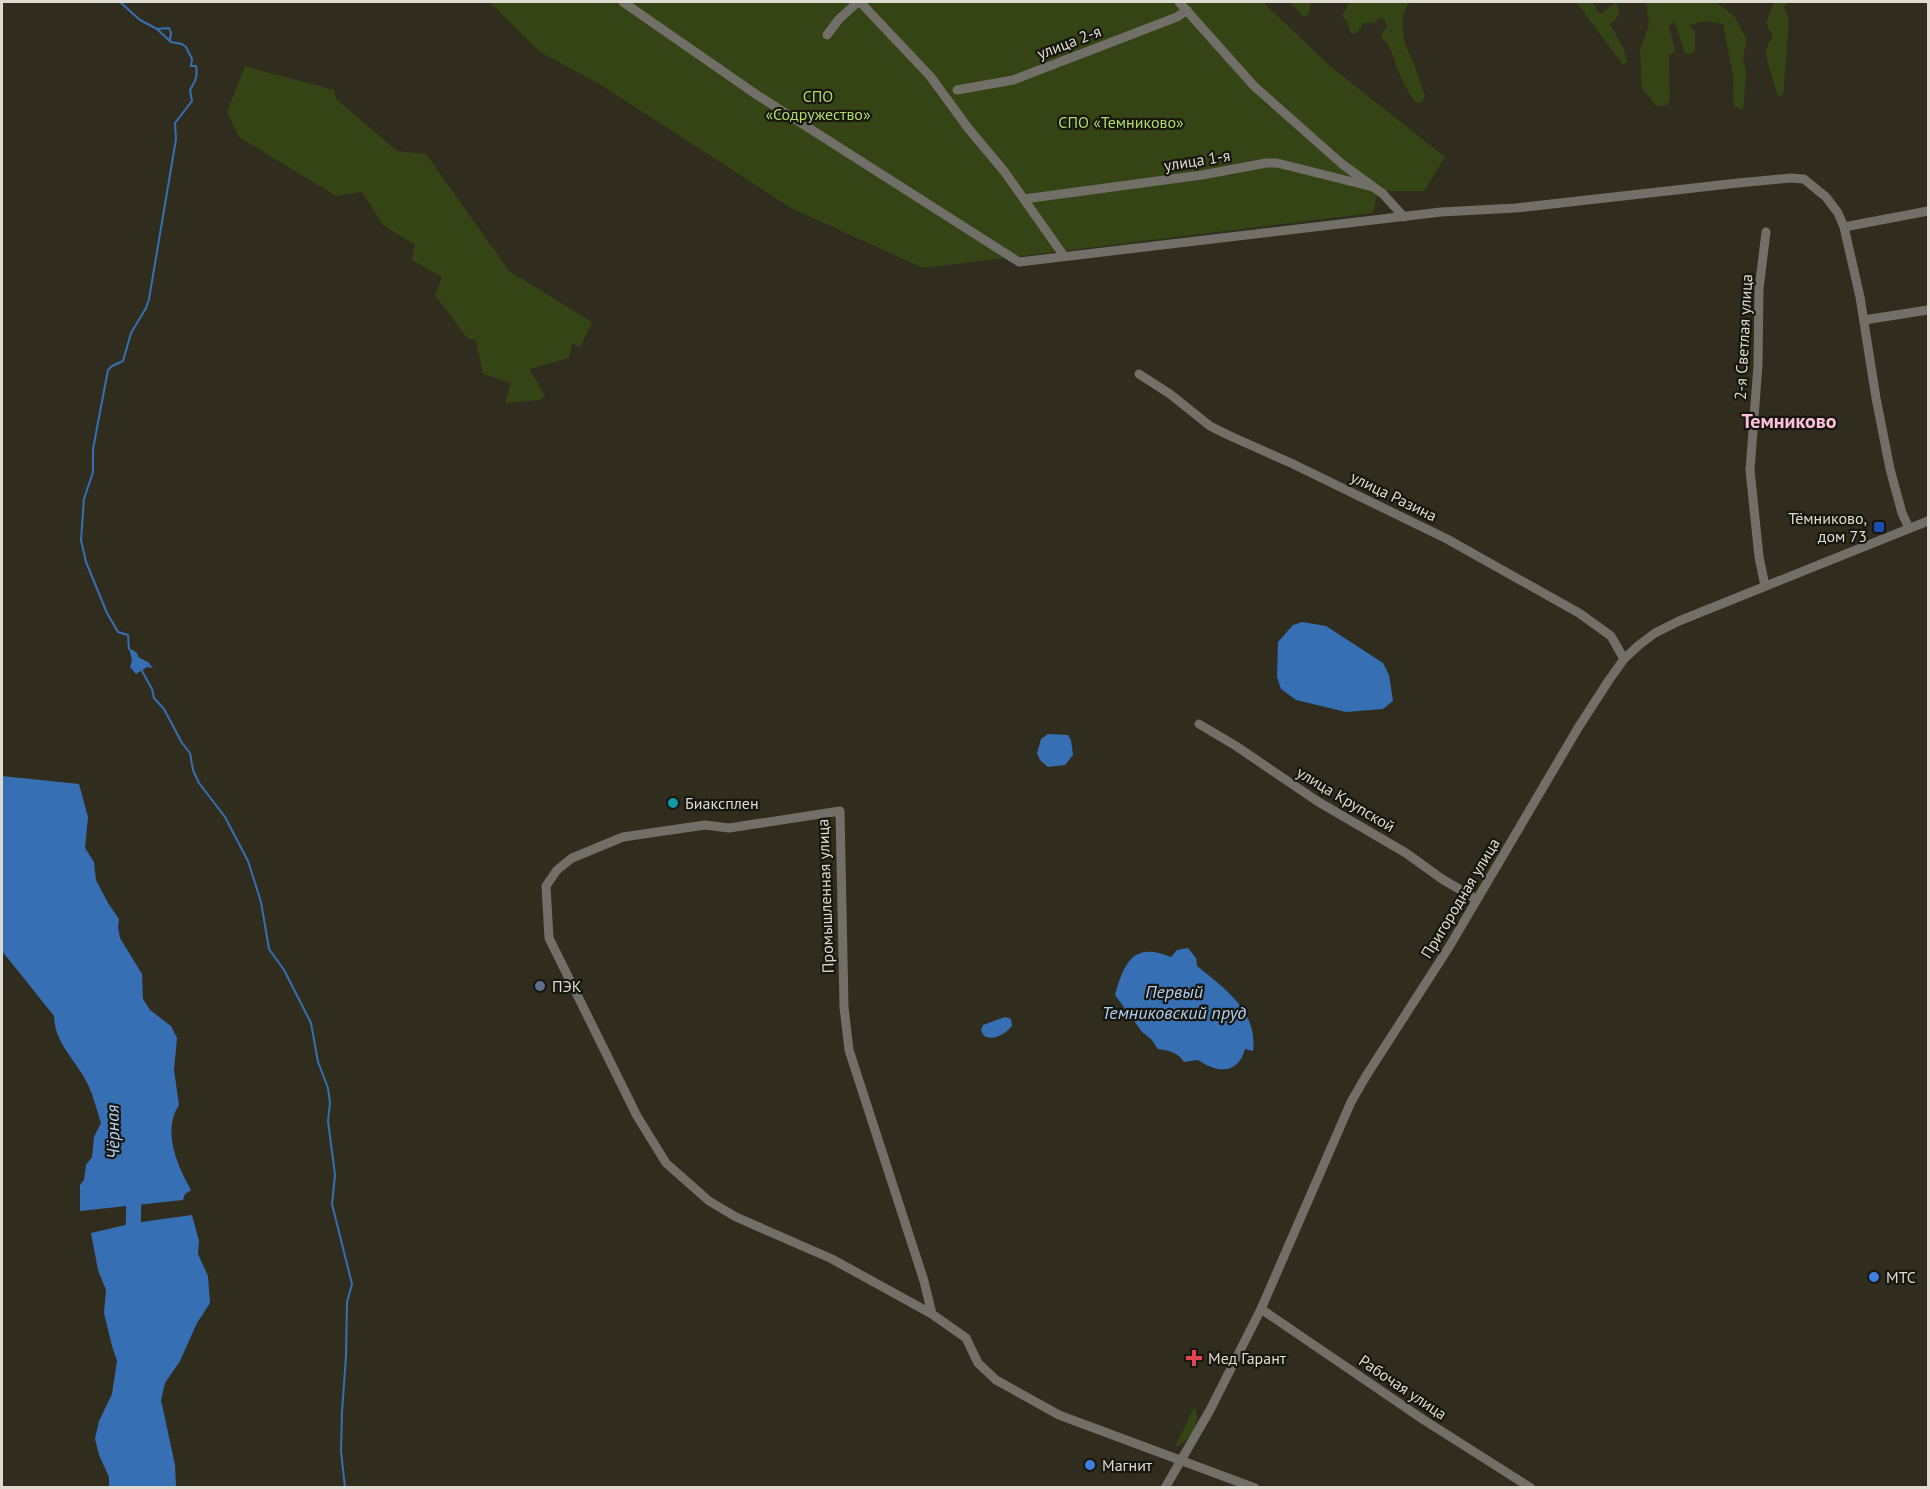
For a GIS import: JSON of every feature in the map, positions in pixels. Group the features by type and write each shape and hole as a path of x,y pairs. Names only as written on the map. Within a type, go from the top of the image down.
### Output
{"street":[{"path":"623,2 737,82 1019,262 1441,212 1516,208 1798,178 1810,183 1826,197 1844,226 1864,320 1890,469 1908,528"},
{"path":"827,35 839,19 859,2 930,76 968,128 1004,171 1064,256"},
{"path":"1179,2 1261,93 1341,164 1383,194 1404,217"},
{"name":"улица 2-я","path":"957,90 1013,80 1177,17 1186,10"},
{"name":"улица 1-я","path":"1024,199 1202,176 1266,163 1277,163 1373,187"},
{"path":"1844,226 1929,211"},
{"name":"2-я Светлая улица","path":"1765,586 1759,556 1750,470 1758,365 1759,289 1766,232"},
{"path":"1864,320 1929,310"},
{"name":"улица Разина","path":"1139,374 1219,430 1447,539 1579,613 1611,636 1624,659"},
{"name":"Пригородная улица","path":"1165,1488 1261,1309 1351,1102 1449,947 1578,728 1624,659 1646,639 1668,626 1929,521"},
{"name":"улица Крупской","path":"1199,724 1317,801 1406,853 1442,879 1476,899"},
{"name":"Промышленная улица","path":"932,1314 924,1281 849,1050 844,1007 840,811 729,828 705,825 623,837 581,853 563,864 556,870 546,886 549,938 637,1116 666,1163 694,1189 722,1209 832,1259 932,1314 966,1338 973,1356 996,1380 1059,1415 1255,1488"},
{"name":"Рабочая улица","path":"1261,1309 1424,1420 1531,1488"}],"green space":[{"path":"489,2 1263,2 1330,66 1445,157 1424,191 1378,191 1373,213 923,268 791,208 601,85 540,52"},
{"path":"1289,2 1311,2 1309,14 1304,17"},
{"path":"1350,2 1410,2 1405,9 1402,25 1407,49 1425,96 1422,102 1416,103 1410,95 1390,49 1382,38 1382,32 1387,24 1382,17 1373,23 1364,23 1356,34 1351,33 1342,16"},
{"path":"1576,2 1592,2 1600,14 1617,2 1619,15 1610,24 1624,49 1627,62 1623,65"},
{"path":"1646,2 1716,2 1735,17 1747,40 1743,57 1746,73 1743,110 1734,106 1733,76 1723,24 1706,21 1689,25 1695,31 1695,51 1690,55 1685,53 1674,21 1669,26 1675,51 1669,56 1670,100 1667,105 1656,106 1642,88 1640,50 1649,25"},
{"path":"1774,2 1789,2 1784,7 1789,21 1783,95 1778,96 1766,49 1773,36 1766,23"},
{"path":"245,66 334,90 336,99 397,151 426,154 509,271 592,322 580,347 572,344 569,358 529,369 545,395 540,400 505,403 511,383 483,374 476,340 468,339 435,295 442,277 412,260 415,245 384,226 362,192 336,196 239,137 227,112"},
{"path":"1195,1406 1197,1419 1194,1431 1175,1447"}],"water":[{"path":"1302,622 1326,626 1383,663 1389,675 1393,701 1383,709 1346,712 1296,700 1281,689 1277,677 1278,642 1293,625"},
{"path":"129,648 153,668 147,667 136,674 130,667 132,660"},
{"path":"1048,734 1068,735 1071,740 1073,755 1065,765 1048,767 1040,760 1037,753 1041,739"},
{"path":"2,776 79,784 88,817 85,848 94,862 96,880 119,919 120,938 142,974 143,999 150,1010 171,1026 177,1038 174,1070 179,1105 174,1115 172,1137 173,1148 191,1190 185,1194 183,1200 80,1211 80,1185 84,1180 86,1165 92,1157 94,1137 101,1123 89,1087 58,1036 54,1016 2,951"},
{"name":"Первый Темниковский пруд","path":"1188,948 1196,958 1197,966 1228,992 1245,1012 1250,1024 1253,1051 1245,1049 1237,1064 1232,1067 1219,1069 1198,1060 1184,1062 1173,1052 1158,1049 1142,1032 1115,995 1122,973 1132,958 1147,952 1171,957 1177,950"},
{"path":"1005,1017 1011,1019 1012,1026 1009,1029 995,1037 984,1036 981,1030 983,1025"},
{"path":"192,1215 199,1241 198,1254 208,1276 210,1303 197,1323 180,1361 165,1383 161,1400 175,1465 176,1487 109,1487 109,1477 95,1439 99,1421 112,1394 117,1361 104,1313 106,1290 98,1270 91,1233 134,1223"}],"waterway":[{"path":"120,2 140,20 157,29 171,42 186,47 192,59 191,66 196,66 197,74 190,90 192,101 175,123 176,139 149,299 131,333 123,361 108,370 93,449 93,472 84,499 81,540 86,562 107,613 118,632 128,635 129,649"},
{"path":"157,29 169,28 170,39"},
{"path":"141,669 152,689 154,698 164,709 182,743 190,753 193,770 199,783 225,817 248,861 261,902 269,949 284,970 311,1023 318,1062 328,1088 330,1103 328,1121 335,1175 332,1204 352,1284 347,1302 342,1412 341,1451 345,1488"},
{"name":"Чёрная","path":"133,1242 134,1185"}],"place":[{"name":"Тёмниково, дом 73","path":"1879,527"},
{"name":"Биаксплен","path":"673,803"},
{"name":"ПЭК","path":"540,986"},
{"name":"МТС","path":"1874,1277"},
{"name":"Мед Гарант","path":"1194,1358"},
{"name":"Магнит","path":"1090,1465"}],"district":[{"name":"Темниково","path":"1789,421"}],"park label":[{"name":"СПО «Содружество»","path":"818,105"},
{"name":"СПО «Темниково»","path":"1121,122"}]}
